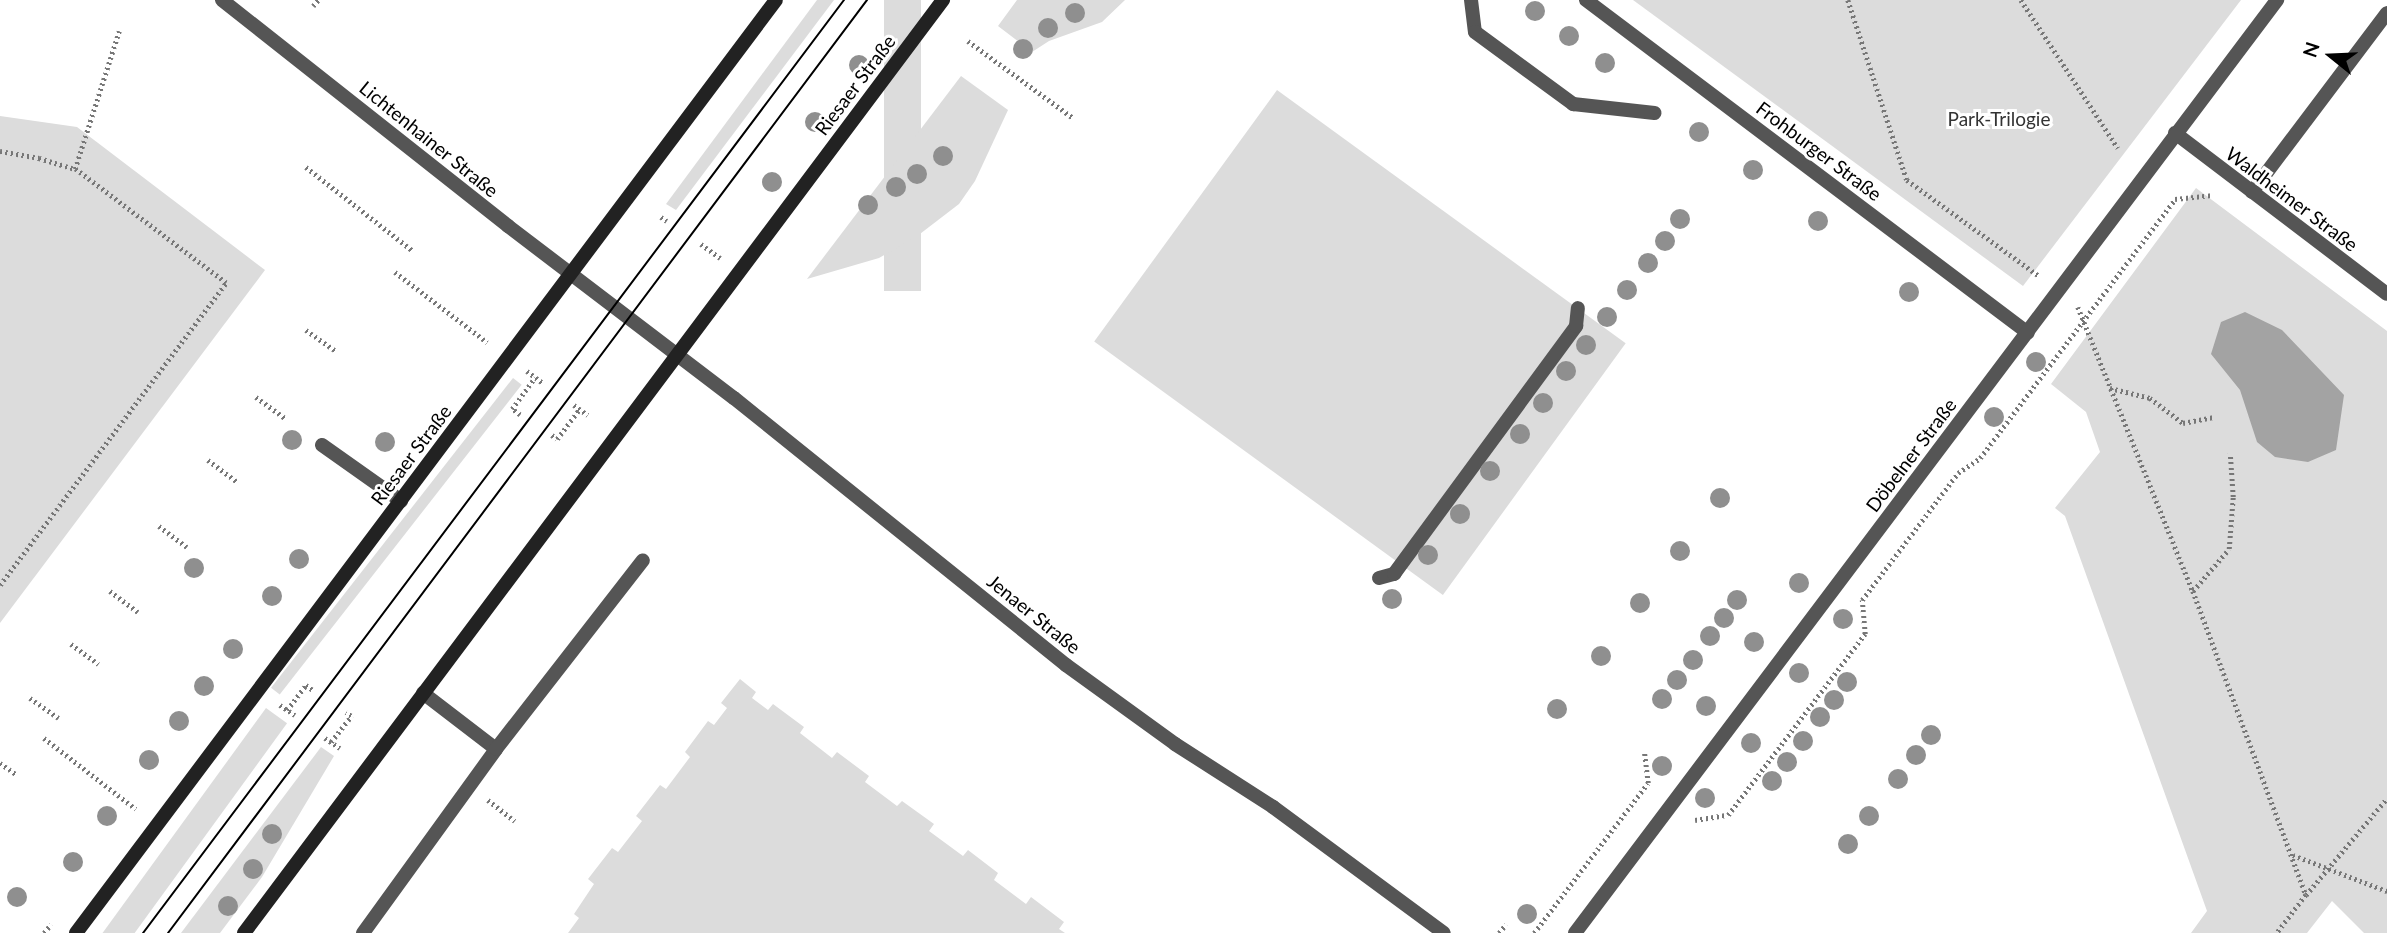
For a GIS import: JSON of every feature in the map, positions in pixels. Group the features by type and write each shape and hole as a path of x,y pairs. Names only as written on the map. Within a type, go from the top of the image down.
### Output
{"main road":[{"name":"Riesaer Straße","path":"76,933 776,0"},
{"name":"Riesaer Straße","path":"244,933 943,0"}],"street":[{"name":"Lichtenhainer Straße","path":"222,0 613,306"},
{"path":"1471,0 1475,32 1573,104 1655,113"},
{"name":"Frohburger Straße","path":"1586,0 2028,333"},
{"name":"Döbelner Straße","path":"1575,933 2277,0"},
{"path":"2252,192 2387,13"},
{"name":"Waldheimer Straße","path":"2175,133 2387,294"},
{"name":"Jenaer Straße","path":"613,306 1066,665 1175,744 1273,807 1444,933"},
{"path":"1379,578 1394,574 1576,326 1578,308"},
{"path":"322,444 401,501"},
{"path":"363,933 496,749 643,560"},
{"path":"424,693 496,749"}],"path":[{"path":"313,6 318,0"},
{"path":"1848,0 1907,180 2076,303 2193,591 2306,895"},
{"path":"2021,0 2118,148"},
{"path":"75,169 118,31"},
{"path":"968,41 1072,117"},
{"path":"0,151 39,158 75,169 226,283 0,585"},
{"path":"306,167 412,250"},
{"path":"1689,827 1696,818 1728,815 1865,634 1862,600 1958,473 1980,458 2175,199 2212,195 2223,203"},
{"path":"661,217 667,221"},
{"path":"701,244 725,262"},
{"path":"395,272 487,342"},
{"path":"306,330 336,351"},
{"path":"522,367 543,383"},
{"path":"520,415 512,409 535,377"},
{"path":"2110,388 2150,398 2183,423 2214,417"},
{"path":"256,397 285,418"},
{"path":"574,405 588,415"},
{"path":"552,435 557,439 580,409"},
{"path":"2193,591 2229,549 2233,497 2230,453"},
{"path":"208,460 237,482"},
{"path":"159,526 187,547"},
{"path":"110,591 138,612"},
{"path":"71,644 99,664"},
{"path":"287,710 306,685 313,690"},
{"path":"30,698 58,718"},
{"path":"274,700 295,715"},
{"path":"331,742 351,716 346,713"},
{"path":"44,738 136,809"},
{"path":"325,738 340,748"},
{"path":"1534,933 1648,783 1644,752"},
{"path":"0,763 17,775"},
{"path":"2277,933 2387,797"},
{"path":"2292,855 2387,891"},
{"path":"1499,933 1506,924"}],"green space":[{"path":"817,0 834,0 676,210 666,204"},
{"path":"884,0 921,0 921,291 884,291"},
{"path":"1017,0 1125,0 1102,22 1049,41 1032,52 998,26"},
{"name":"Park-Trilogie","path":"1633,0 2241,0 2023,286"},
{"path":"961,76 1008,110 975,181 959,204 916,237 879,258 807,279"},
{"path":"1277,90 1626,343 1443,595 1094,342"},
{"path":"0,116 77,127 265,270 0,623"},
{"path":"2196,188 2387,331 2387,933 2364,933 2332,901 2307,933 2191,933 2207,911 2065,516 2055,508 2100,452 2086,412 2051,384"},
{"path":"513,378 522,385 280,694 271,688"},
{"path":"740,679 756,692 752,698 768,710 773,704 804,727 800,733 832,758 837,752 869,776 865,782 897,806 902,801 934,824 929,831 963,856 968,850 998,873 994,880 1026,904 1031,897 1064,922 1059,929 1065,933 568,933 579,918 574,914 594,884 588,879 612,848 618,852 642,821 636,816 660,785 666,789 690,757 685,752 708,721 714,725 727,708 721,703"},
{"path":"266,708 287,723 135,933 103,933"},
{"path":"321,747 334,756 262,877 220,933 181,933"}],"shaded area":[{"path":"2245,312 2282,330 2344,395 2336,450 2308,462 2275,457 2257,442 2240,390 2211,354 2221,322"}],"tram line":[{"path":"143,933 844,0"},
{"path":"168,933 867,0"}]}
